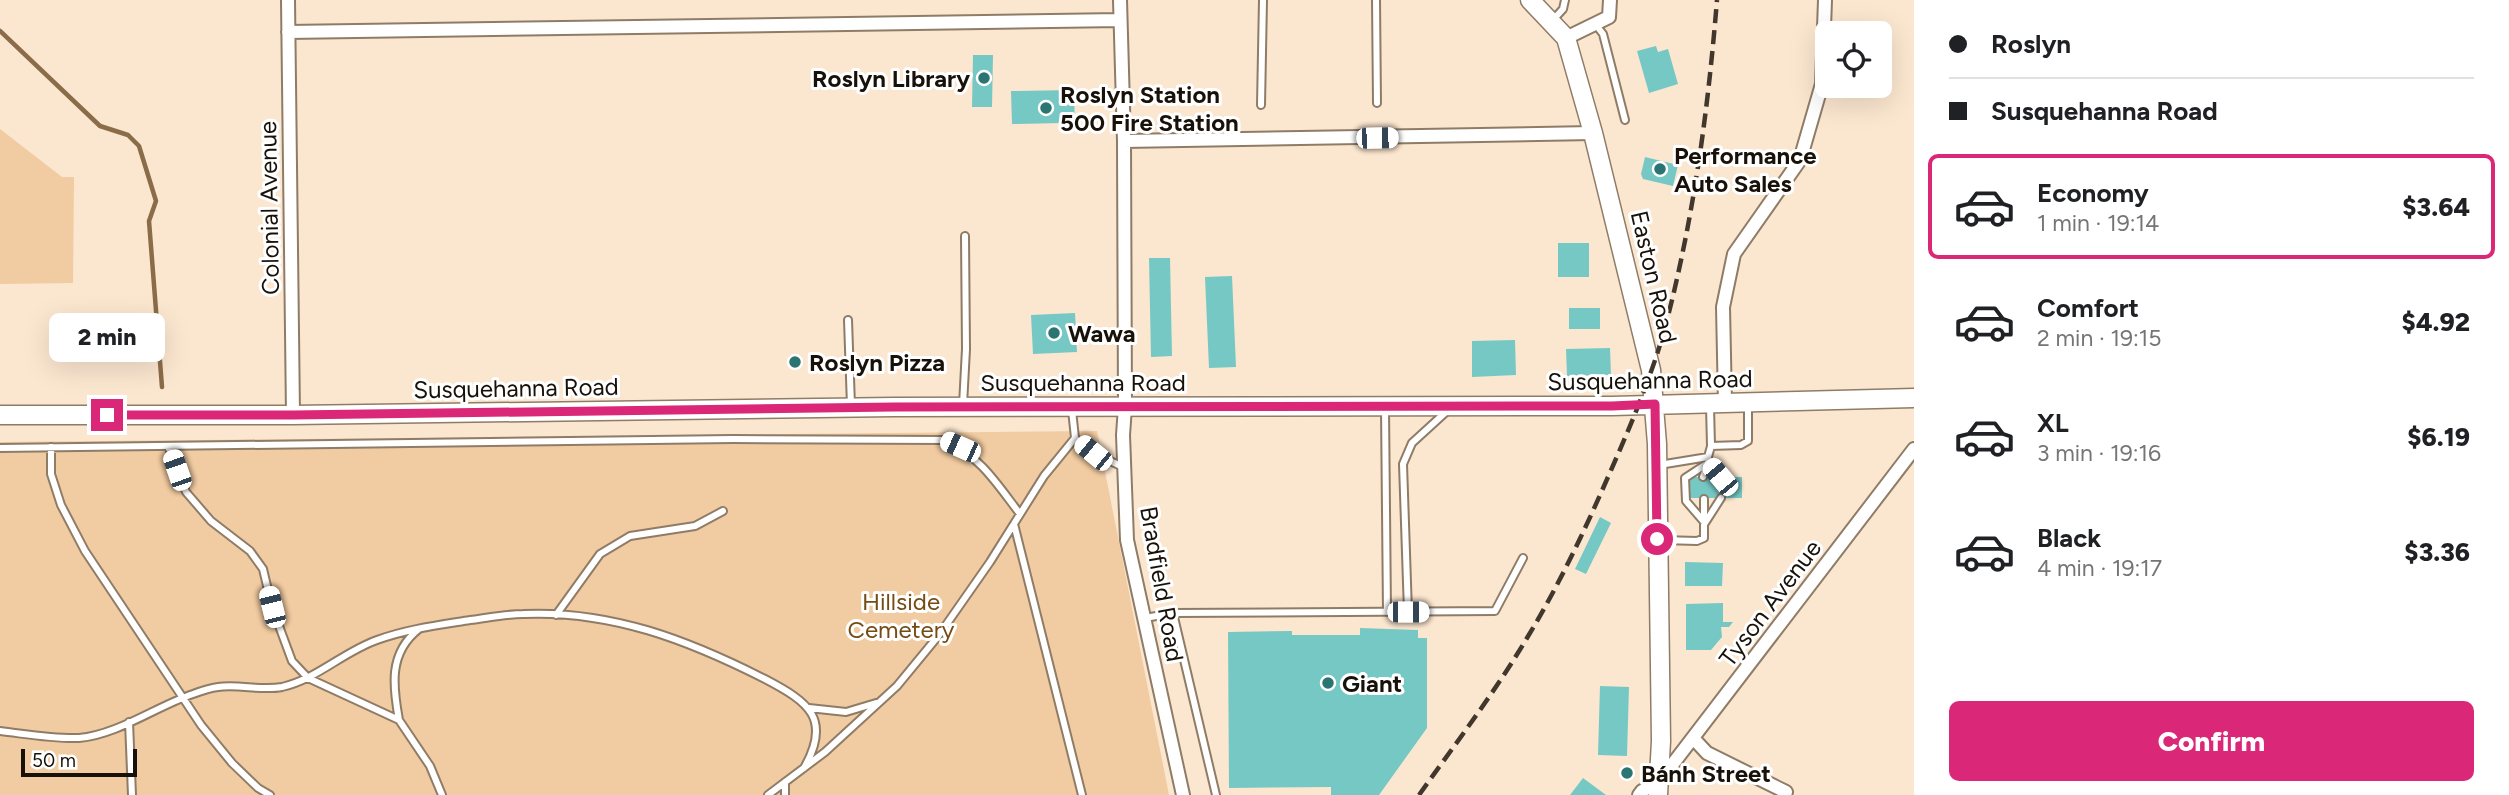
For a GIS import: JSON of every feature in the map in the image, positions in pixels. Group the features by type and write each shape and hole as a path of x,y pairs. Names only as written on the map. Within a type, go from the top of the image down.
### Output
{"main road":[{"name":"Easton Road","path":"1530,0 1566,38 1593,133 1644,341 1655,404 1661,741 1657,791"},
{"name":"Susquehanna Road","path":"0,415 293,415 962,407 1612,406 1914,398"}],"street":[{"name":"Colonial Avenue","path":"288,0 293,415"},
{"name":"Bradfield Road","path":"1120,0 1124,141 1124,467 1127,540 1183,795"},
{"path":"1566,38 1609,16 1610,0"},
{"path":"1718,404 1723,307 1734,254 1800,160 1822,85 1825,0"},
{"path":"288,32 1121,20"},
{"path":"1124,141 1593,133"},
{"name":"Tyson Avenue","path":"1639,795 1642,791 1657,791 1693,738 1914,449"},
{"path":"1693,738 1707,753 1786,792"}],"lane":[{"path":"1261,105 1263,0"},
{"path":"1376,0 1377,103"},
{"path":"1551,22 1563,9 1565,0"},
{"path":"1595,25 1603,34 1625,120"},
{"path":"962,407 966,349 965,236"},
{"path":"848,320 851,408"},
{"path":"1711,446 1741,445 1748,441 1748,403"},
{"path":"1703,477 1718,404"},
{"path":"1385,406 1387,612"},
{"path":"1408,612 1404,464 1412,443 1453,406"},
{"path":"1072,407 1075,438 1093,453 1124,467"},
{"path":"768,795 825,752 897,686 939,635 1044,476 1075,438"},
{"path":"0,448 733,439 945,440 980,462 1020,514"},
{"path":"169,446 186,492 211,521 250,551 263,569 272,607 292,661 308,678 399,720"},
{"path":"51,447 51,474 61,505 85,551 201,725 232,763 258,788 270,795"},
{"path":"1657,465 1708,460"},
{"path":"1708,460 1720,477"},
{"path":"1705,523 1686,501 1685,478 1708,460"},
{"path":"1705,523 1721,498"},
{"path":"1657,539 1697,541 1704,538 1704,499"},
{"path":"556,615 600,554 630,536 695,526 723,511"},
{"path":"1014,524 1082,795"},
{"path":"1145,618 1173,612 1496,611 1523,558"},
{"path":"1173,612 1216,795"},
{"path":"0,732 82,738 129,722 183,698 219,687 281,687 308,678 376,640 421,628 523,614 595,617 657,631 711,651 775,684 809,708 846,712 867,707 883,699"},
{"path":"421,628 401,650 392,683 399,720 430,766 442,795"},
{"path":"804,768 817,736 809,708"},
{"path":"129,722 132,795"},
{"path":"785,782 785,795"}],"green space":[{"path":"0,129 62,177 74,177 73,283 0,284"},
{"name":"Hillside Cemetery","path":"1097,431 1169,795 0,795 0,442"}],"building":[{"path":"1656,46 1658,52 1668,49 1678,84 1649,93 1637,51"},
{"path":"973,55 993,55 992,107 972,107"},
{"path":"1074,90 1075,130 1062,130 1062,123 1012,124 1011,91"},
{"name":"Performance Auto Sales","path":"1645,157 1678,165 1673,186 1643,179 1641,174"},
{"path":"1558,243 1589,243 1589,277 1558,277"},
{"path":"1149,258 1170,258 1172,356 1151,357"},
{"path":"1232,276 1236,367 1209,368 1205,277"},
{"path":"1569,308 1600,308 1600,329 1569,329"},
{"name":"Wawa","path":"1075,313 1077,352 1033,354 1031,315"},
{"path":"1515,340 1516,375 1472,377 1472,341"},
{"path":"1610,348 1611,375 1567,376 1566,349"},
{"path":"1689,477 1742,477 1742,498 1689,498"},
{"path":"1600,517 1611,523 1586,574 1575,569"},
{"path":"1685,562 1723,563 1722,586 1685,586"},
{"path":"1723,603 1723,622 1733,622 1729,627 1721,627 1722,637 1711,650 1686,650 1686,604"},
{"name":"Giant","path":"1360,628 1418,630 1418,638 1427,638 1427,728 1379,795 1331,795 1331,787 1229,788 1228,632 1292,631 1292,635 1360,635"},
{"path":"1600,686 1629,687 1627,756 1598,755"},
{"path":"1625,766 1635,773 1629,781 1620,773"},
{"path":"1583,778 1606,795 1570,795"}],"waterway":[{"path":"0,31 100,126 128,135 139,146 156,201 149,221 162,387"}],"railway":[{"path":"1419,795 1502,678 1549,599 1599,498 1647,382 1666,324 1685,243 1704,122 1717,0"}],"place":[{"name":"Roslyn Library","path":"984,78"},
{"name":"Roslyn Station 500 Fire Station","path":"1046,108"},
{"name":"Performance Auto Sales","path":"1660,169"},
{"name":"Wawa","path":"1054,333"},
{"name":"Roslyn Pizza","path":"795,362"},
{"name":"Giant","path":"1328,683"},
{"name":"Bánh Street","path":"1627,773"}],"route":[{"path":"107,415 894,407 1655,404 1657,539"}]}
